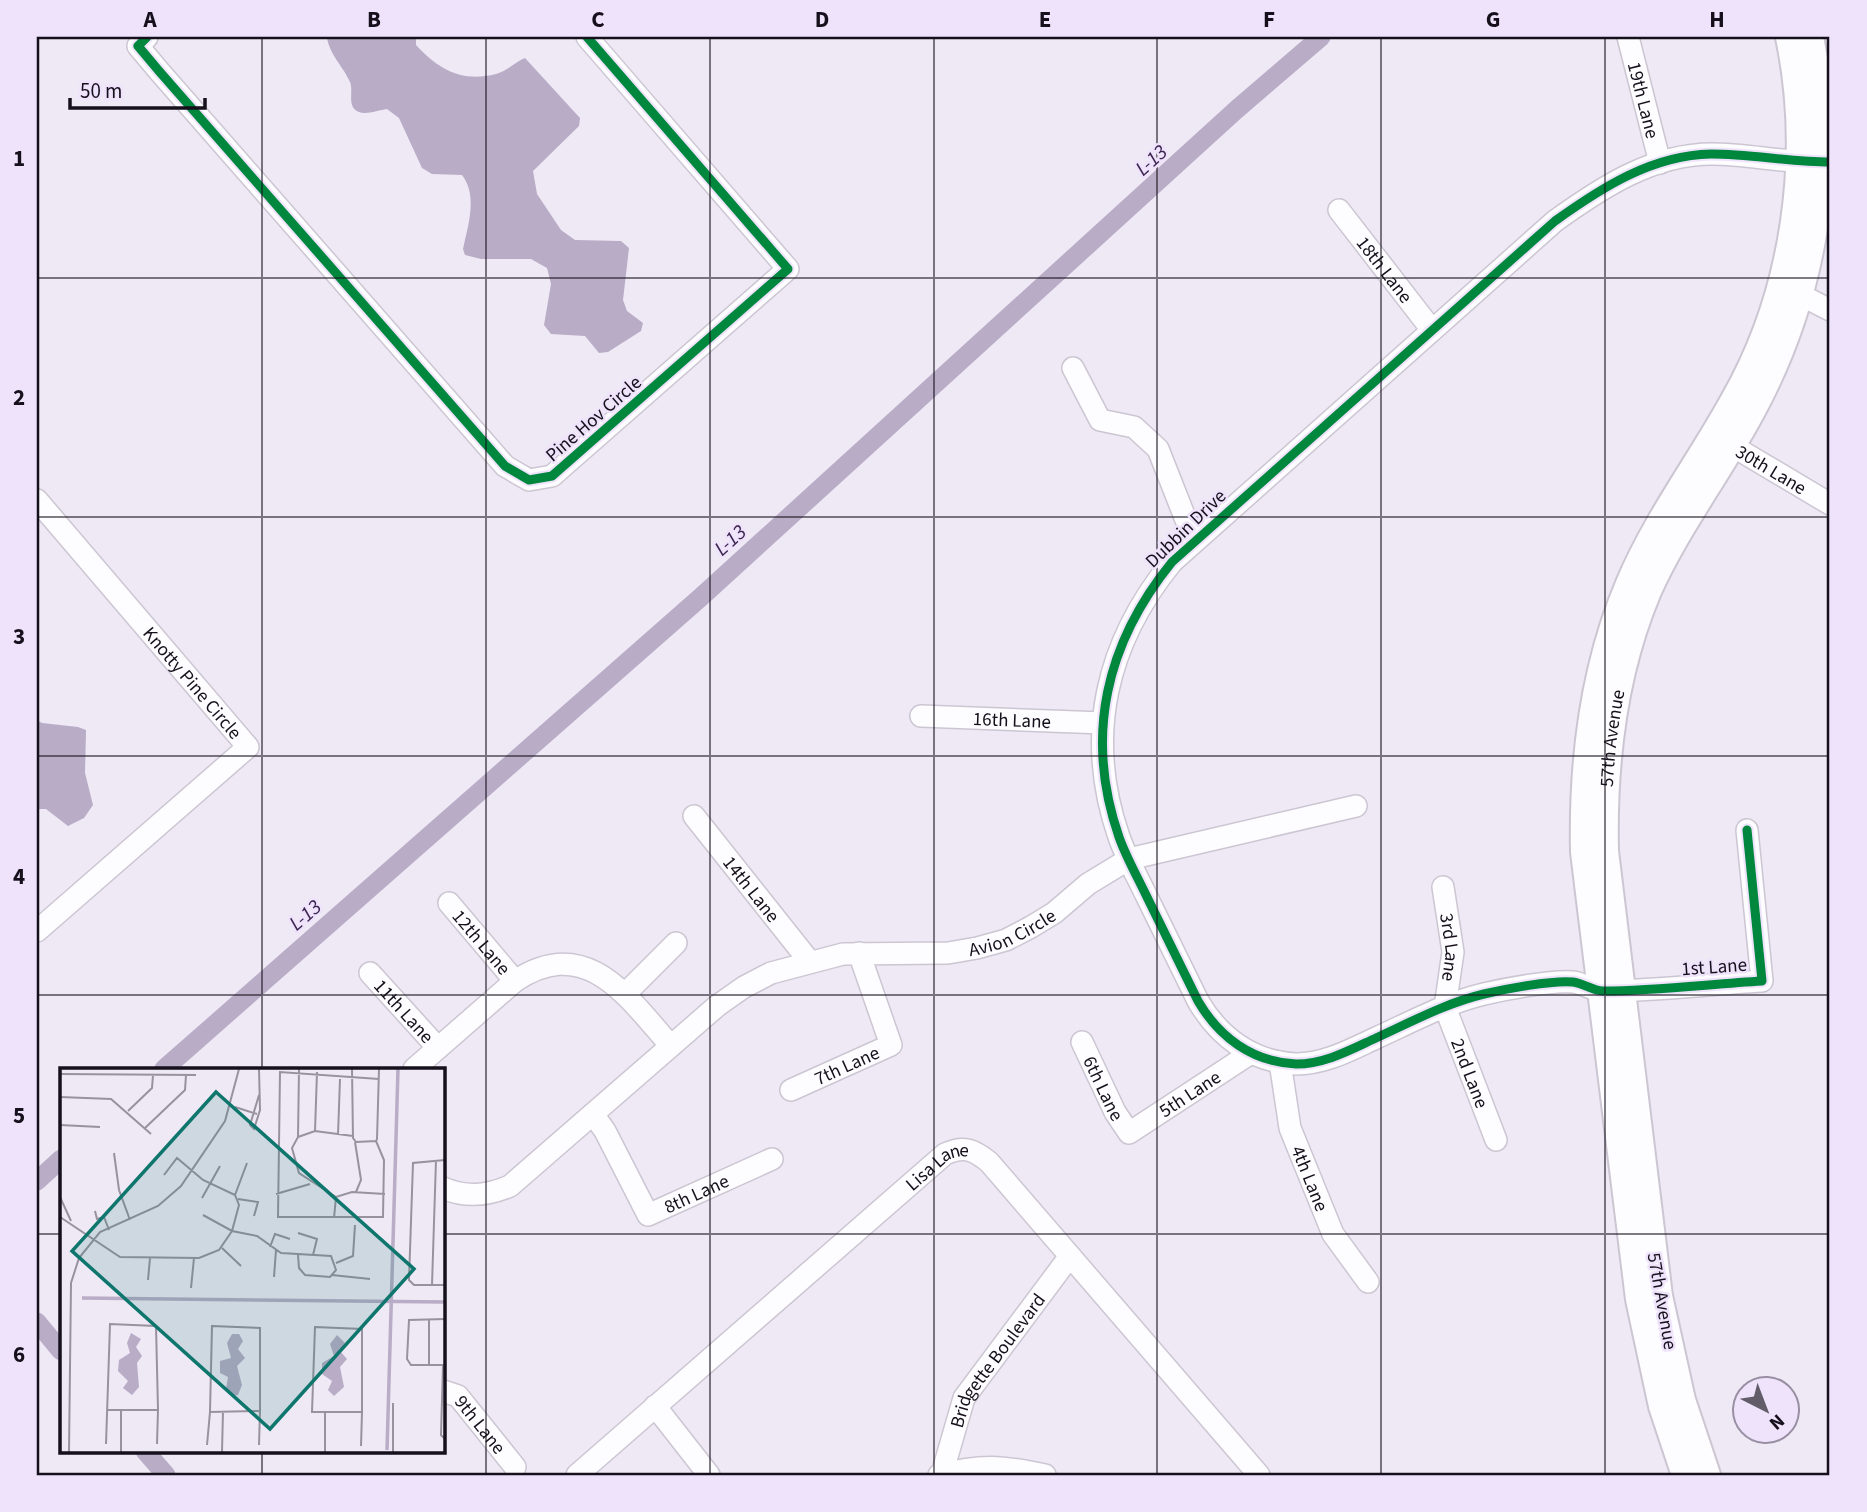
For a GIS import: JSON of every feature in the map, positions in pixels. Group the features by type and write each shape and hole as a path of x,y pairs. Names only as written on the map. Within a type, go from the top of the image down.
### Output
{"street":[{"name":"Pine Hov Circle","path":"138,40 505,466 529,480 552,476 788,269 587,37"},
{"name":"19th Lane","path":"1628,37 1660,163"},
{"name":"57th Avenue","path":"1789,37 1799,108 1817,162"},
{"name":"57th Avenue","path":"1707,1475 1682,1400 1659,1296 1610,991 1584,852 1586,753 1595,692 1611,631 1639,563 1667,510 1723,440 1735,399 1759,350 1771,317 1789,289 1793,230 1817,162 1819,107 1810,37"},
{"name":"Dubbin Drive","path":"1610,991 1573,982 1483,995 1445,1007 1335,1057 1309,1063 1280,1062 1251,1053 1222,1033 1205,1013 1119,837 1106,788 1102,751 1103,723 1115,659 1129,624 1156,581 1172,562 1555,221 1591,195 1630,174 1682,157 1711,154 1817,162"},
{"name":"18th Lane","path":"1339,210 1432,330"},
{"path":"1789,289 1830,310"},
{"path":"1073,368 1100,419 1134,427 1158,449 1186,520 1201,534"},
{"name":"30th Lane","path":"1723,440 1830,504"},
{"name":"Knotty Pine Circle","path":"37,500 248,747 37,931"},
{"name":"16th Lane","path":"920,716 1103,723"},
{"name":"Avion Circle","path":"444,1188 472,1195 498,1192 510,1186 717,1006 744,987 771,973 843,954 948,953 1006,940 1054,913 1088,884 1129,859 1356,806"},
{"name":"14th Lane","path":"694,816 810,962"},
{"name":"1st Lane","path":"1610,991 1762,981 1746,830"},
{"name":"3rd Lane","path":"1443,887 1452,952 1445,1007"},
{"name":"12th Lane","path":"449,903 515,981"},
{"path":"625,995 676,943"},
{"name":"7th Lane","path":"791,1090 891,1045 859,953"},
{"path":"415,1068 515,981 525,974 552,966 580,967 606,977 671,1046"},
{"name":"11th Lane","path":"370,973 438,1048"},
{"name":"57th Avenue","path":"1610,991 1639,1299 1662,1406 1685,1475"},
{"name":"2nd Lane","path":"1445,1007 1496,1140"},
{"name":"6th Lane","path":"1082,1042 1115,1112 1129,1133"},
{"name":"5th Lane","path":"1129,1133 1251,1053"},
{"name":"4th Lane","path":"1280,1062 1290,1128 1333,1234 1368,1282"},
{"name":"8th Lane","path":"593,1114 605,1131 648,1215 772,1159"},
{"name":"Lisa Lane","path":"578,1475 945,1154 958,1148 969,1149 989,1162 1259,1475"},
{"name":"Bridgette Boulevard","path":"941,1475 964,1398 1070,1256"},
{"name":"9th Lane","path":"444,1391 458,1395 515,1467"},
{"path":"655,1406 709,1475"},
{"name":"Bridgette Boulevard","path":"941,1475 969,1467 1009,1468 1045,1475"}],"shaded area":[{"path":"327,37 416,37 416,45 433,61 452,72 472,77 500,73 525,58 580,118 579,126 533,171 537,194 561,230 575,240 621,241 629,248 623,300 627,311 643,323 641,331 608,352 599,353 585,336 551,334 544,325 551,284 547,268 531,259 481,259 465,255 463,249 471,201 467,183 462,175 432,174 422,168 399,118 387,109 365,113 355,110 351,103 350,82 330,49"},
{"path":"37,720 86,730 85,773 93,805 84,818 68,826 46,809 37,809"}],"waterway":[{"name":"L-13","path":"165,1068 701,597 1236,110 1321,37"},
{"name":"L-13","path":"37,1181 60,1160"},
{"path":"37,1322 60,1350"},
{"path":"146,1452 166,1475"}],"cycle path":[{"path":"147,37 138,46 159,71 505,466 529,480 552,476 788,269 587,37"},
{"path":"1747,830 1762,981 1623,991 1599,991 1573,982 1516,987 1456,1002 1327,1059 1296,1064 1280,1062 1251,1053 1238,1045 1216,1026 1198,1001 1119,837 1103,763 1103,727 1117,658 1149,593 1172,562 1555,221 1609,186 1668,160 1711,154 1830,162"}]}
